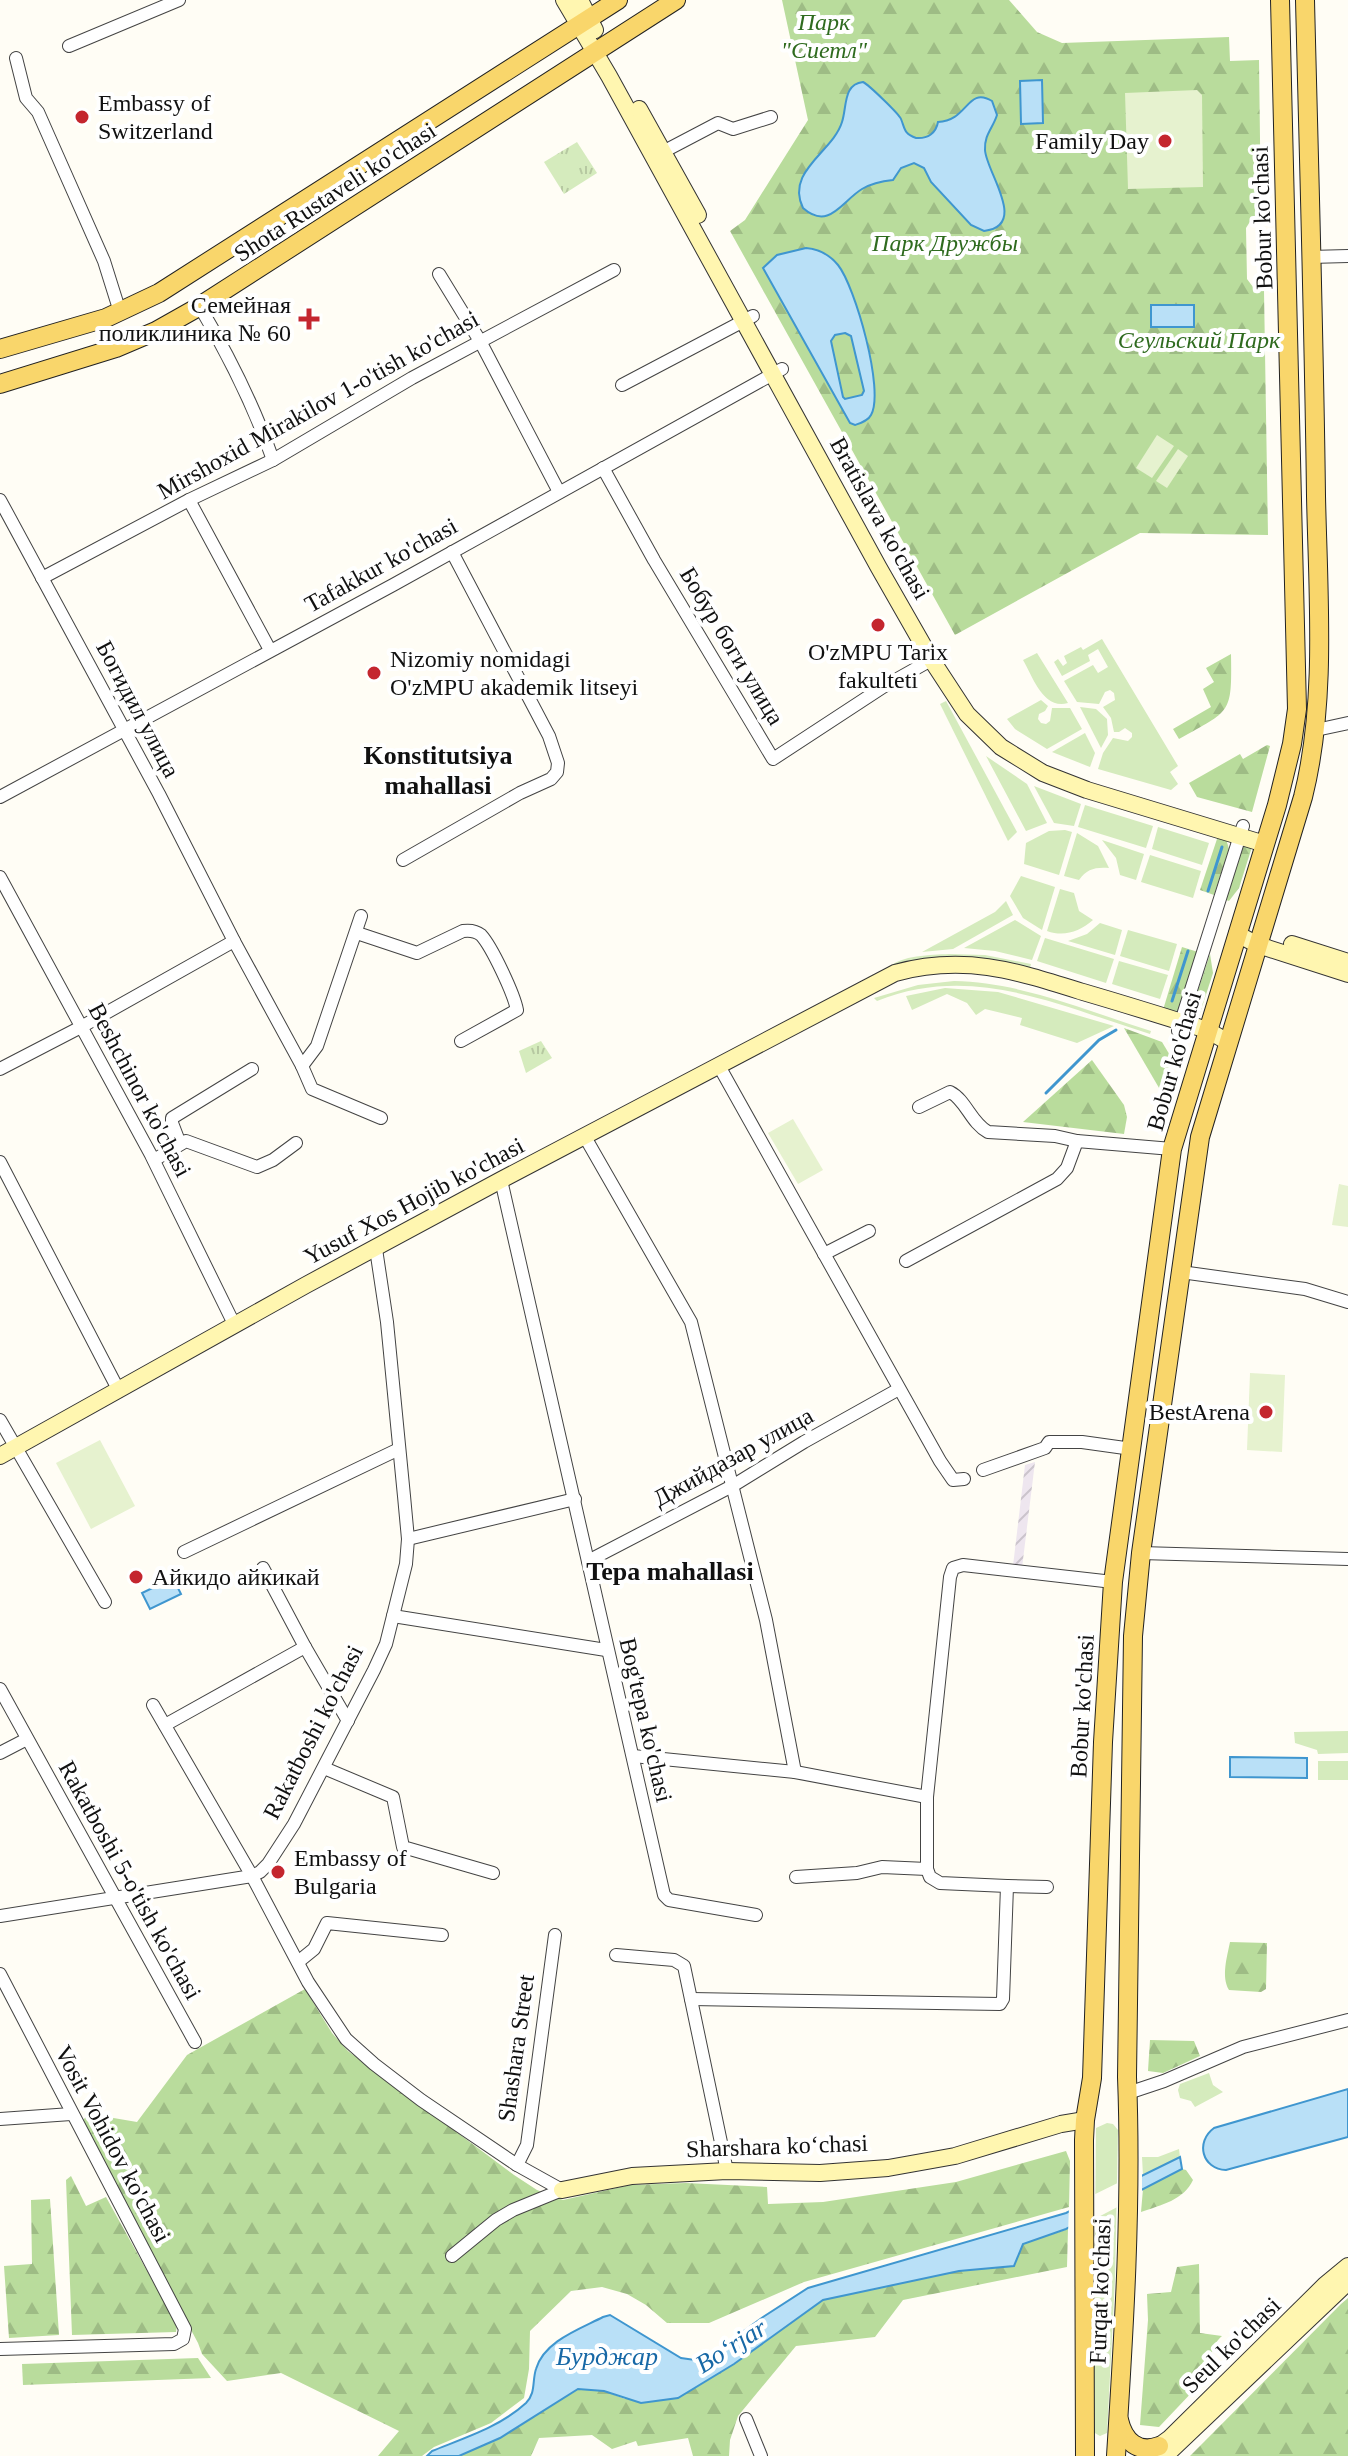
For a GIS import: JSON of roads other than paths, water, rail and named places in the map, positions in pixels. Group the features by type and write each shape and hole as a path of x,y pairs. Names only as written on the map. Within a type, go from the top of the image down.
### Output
{"main road":[{"path":"564,0 583,21"},
{"path":"580,0 583,21"},
{"name":"Shota Rustaveli ko'chasi","path":"0,349 120,312 184,278 618,0"},
{"name":"Shota Rustaveli ko'chasi","path":"0,384 116,348 200,307 676,0"},
{"name":"Bobur ko'chasi","path":"1084,2140 1092,2078 1103,1742 1113,1582 1172,1149 1266,839 1296,722 1280,0"},
{"name":"Bobur ko'chasi","path":"1129,2128 1133,1636 1141,1553 1200,1137 1303,797 1316,730 1318,603 1315,436 1320,257 1307,95 1305,0"},
{"name":"Bratislava ko'chasi","path":"583,21 936,657 982,716 1012,743 1035,758 1090,780 1266,839"},
{"path":"1283,97 1294,90 1307,95"},
{"path":"1292,435 1303,442 1315,436"},
{"path":"1295,604 1306,598 1318,603"},
{"path":"1237,934 1348,962"},
{"path":"1259,940 1348,974"},
{"name":"Yusuf Xos Hojib ko'chasi","path":"0,1456 501,1180 884,978 906,970 940,964 974,964 1030,975 1228,1042"},
{"path":"1146,1356 1169,1359"},
{"path":"1100,1832 1105,1821 1115,1815 1127,1822 1130,1834"},
{"name":"Sharshara koʻchasi","path":"562,2190 632,2176 727,2171 820,2173 888,2168 955,2156 1061,2124 1085,2120"},
{"name":"Furqat ko'chasi","path":"1117,2446 1127,2280 1129,2128"},
{"name":"Furqat ko'chasi","path":"1084,2140 1085,2447"},
{"name":"Seul ko'chasi","path":"1157,2453 1325,2285 1348,2266"},
{"name":"Seul ko'chasi","path":"1157,2453 1348,2282"},
{"path":"1119,2417 1122,2431 1133,2444 1157,2453"},
{"path":"1085,2447 1100,2453 1117,2446"},
{"path":"1085,2447 1094,2456"}],"street":[{"path":"69,46 179,0"},
{"path":"16,58 26,98 38,112 104,261 120,312"},
{"path":"658,154 718,123 733,129 771,117"},
{"path":"1320,257 1348,256"},
{"name":"Mirshoxid Mirakilov 1-o'tish ko'chasi","path":"42,578 189,500 273,460 412,378 614,270"},
{"path":"439,274 480,341 559,492"},
{"path":"200,307 241,380 273,460"},
{"path":"622,385 749,319"},
{"name":"Tafakkur ko'chasi","path":"0,797 452,552 777,371"},
{"name":"Бобур боги улица","path":"603,468 773,759 883,687 936,657"},
{"name":"Богидил улица","path":"0,500 124,728 312,1089 381,1118"},
{"path":"189,500 270,650"},
{"path":"403,860 520,793 551,779 557,772 558,763 549,736 452,552"},
{"path":"1316,730 1348,723"},
{"path":"1180,1027 1241,831"},
{"name":"Beshchinor ko'chasi","path":"0,877 154,1160 235,1326"},
{"path":"302,1066 317,1046 361,916"},
{"path":"357,933 417,953 463,931 480,934 502,972 517,1010 461,1041"},
{"path":"0,1069 234,941"},
{"path":"719,1066 899,1389 953,1480 964,1479"},
{"path":"180,1144 172,1118 252,1069"},
{"path":"919,1107 950,1092 988,1132 1172,1149"},
{"path":"585,1137 691,1322 766,1620 795,1772"},
{"path":"154,1160 186,1141 257,1167 273,1160 296,1143"},
{"path":"906,1261 1057,1179 1067,1168 1077,1141"},
{"path":"0,1162 119,1391"},
{"name":"Bog'tepa ko'chasi","path":"501,1180 665,1899 756,1915"},
{"path":"824,1254 869,1231"},
{"name":"Rakatboshi ko'chasi","path":"252,1876 260,1872 274,1856 294,1824 380,1657 406,1564 408,1539 387,1322 376,1249"},
{"path":"1181,1272 1305,1289 1348,1302"},
{"name":"Джийдазар улица","path":"588,1561 734,1485 899,1389"},
{"path":"0,1420 105,1602"},
{"path":"983,1470 1045,1448 1049,1442 1082,1442 1132,1449"},
{"path":"184,1552 399,1449"},
{"path":"408,1539 575,1499"},
{"path":"1141,1553 1348,1559"},
{"path":"1047,1887 940,1883 930,1877 927,1869 927,1797 950,1577 953,1568 963,1565 1113,1582"},
{"path":"263,1568 348,1721"},
{"path":"393,1616 606,1650"},
{"path":"165,1725 305,1647"},
{"name":"Rakatboshi 5-o'tish ko'chasi","path":"0,1689 195,2042"},
{"path":"153,1705 337,2028 354,2048 393,2079 517,2165 562,2190"},
{"name":"Rakatboshi 5-o'tish ko'chasi","path":"0,1753 27,1739"},
{"path":"633,1756 795,1772 927,1797"},
{"name":"Rakatboshi ko'chasi","path":"324,1768 393,1797 403,1847 493,1873"},
{"path":"796,1877 857,1873 882,1867 927,1869"},
{"path":"0,1916 252,1876"},
{"path":"691,1999 1000,2004 1003,1999 1007,1886"},
{"path":"298,1962 314,1949 327,1923 442,1935"},
{"name":"Shashara Street","path":"517,2165 527,2145 555,1935"},
{"path":"616,1955 674,1960 684,1966 727,2171"},
{"name":"Vosit Vohidov ko'chasi","path":"0,1974 185,2329 180,2342 174,2344 0,2349"},
{"path":"1128,2093 1243,2047 1348,2020"},
{"path":"0,2119 71,2114"},
{"name":"Sharshara koʻchasi","path":"452,2256 496,2220 532,2201 562,2190"},
{"path":"746,2419 761,2456"}],"water":[{"path":"1042,80 1043,123 1021,124 1020,81"},
{"path":"863,82 895,112 907,133 916,138 931,134 938,122 956,116 977,98 992,101 997,115 987,136 985,150 1004,209 1003,219 997,227 984,231 971,225 931,182 924,168 914,163 901,168 893,180 862,189 828,215 812,214 803,208 799,195 805,172 837,133 852,87"},
{"path":"806,248 815,250 831,258 845,276 860,315 874,384 871,415 864,422 850,423 763,268 777,255","holes":["845,333 851,336 864,391 862,395 845,399 831,341 835,335"]},
{"path":"1151,305 1194,305 1194,327 1151,327"},
{"path":"173,1578 181,1594 150,1609 142,1593"},
{"path":"1230,1757 1307,1758 1307,1778 1230,1777"},
{"path":"1348,2089 1348,2137 1226,2170 1211,2165 1204,2154 1204,2140 1214,2128"},
{"name":"Бурджар","path":"1180,2157 1182,2169 1066,2229 1023,2244 1014,2266 959,2271 823,2300 734,2364 678,2398 641,2403 604,2391 578,2389 500,2438 459,2456 427,2456 516,2411 531,2395 536,2369 547,2351 564,2337 603,2317 610,2315 681,2358 702,2361 808,2288 1066,2213"}],"waterway":[{"path":"1208,891 1222,847"},
{"path":"1172,1001 1188,951"},
{"path":"1046,1093 1099,1040 1116,1030"}],"place":[{"name":"Embassy of Switzerland","path":"82,117"},
{"name":"Family Day","path":"1165,141"},
{"name":"Семейная поликлиника № 60","path":"309,319"},
{"name":"O'zMPU Tarix fakulteti","path":"878,625"},
{"name":"Nizomiy nomidagi O'zMPU akademik litseyi","path":"374,673"},
{"name":"BestArena","path":"1266,1412"},
{"name":"Айкидо айкикай","path":"136,1577"},
{"name":"Embassy of Bulgaria","path":"278,1872"}],"district":[{"name":"Konstitutsiya mahallasi","path":"438,770"},
{"name":"Tepa mahallasi","path":"670,1571"}],"park label":[{"name":"Парк \"Сиетл\"","path":"824,36"},
{"name":"Парк Дружбы","path":"945,243"},
{"name":"Сеульский Парк","path":"1199,340"}],"water label":[{"name":"Bo‘rjar","path":"731,2346"}]}
